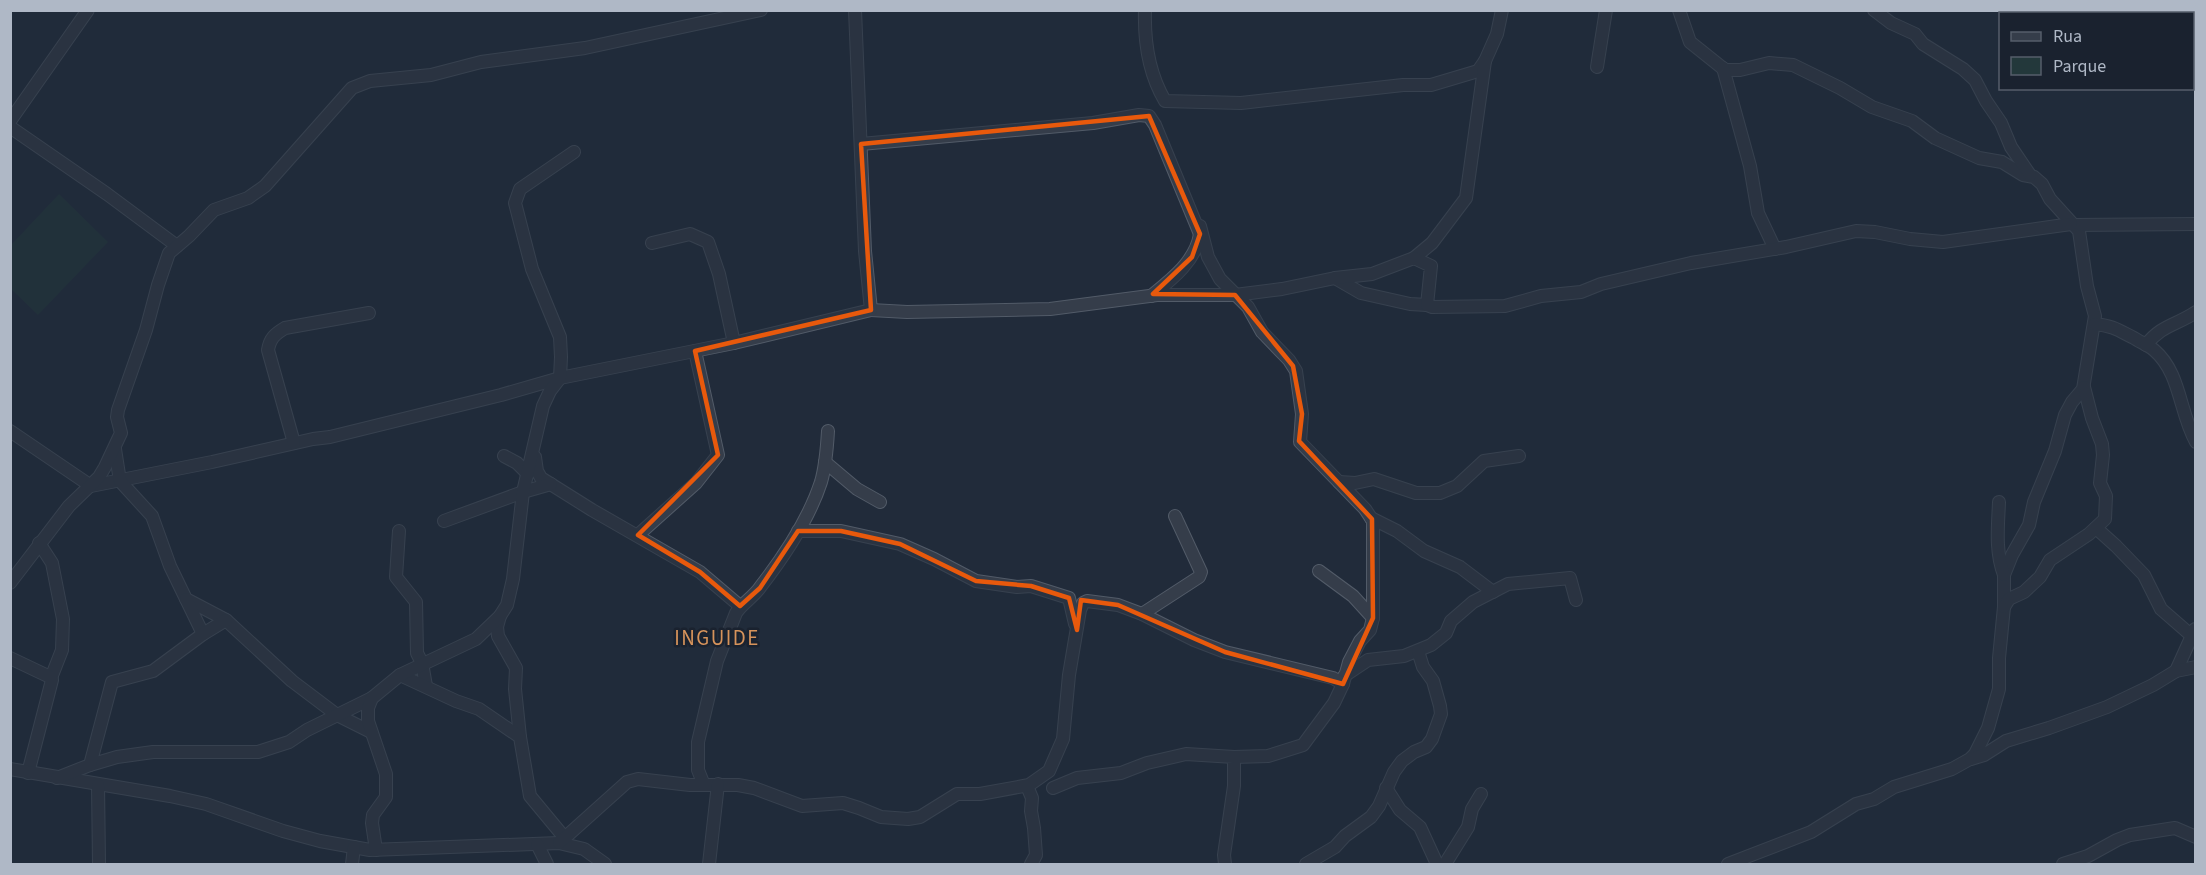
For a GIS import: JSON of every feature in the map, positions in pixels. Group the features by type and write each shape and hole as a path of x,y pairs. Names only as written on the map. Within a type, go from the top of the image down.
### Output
{"street":[{"path":"10,121 88,10"},
{"path":"855,10 865,251 871,310"},
{"path":"1144,10 1150,64 1156,85 1166,101 1241,103 1403,85 1427,86 1473,73 1485,61 1498,29 1502,10"},
{"path":"1597,66 1606,10"},
{"path":"1679,10 1690,42 1723,69 1731,71 1769,63 1793,65 1840,88 1872,108 1912,121 1935,138 1979,158 2002,162 2022,175 2030,175"},
{"path":"1874,10 1915,34 1923,44 1963,69 1975,80 2001,123 2011,147 2030,175 2042,184 2050,199 2080,233 2095,324 2086,364 2084,387 2103,455 2100,483 2105,492 2106,516 2096,528 2050,560 2040,577 2024,592 2009,599 2004,607"},
{"path":"10,583 69,506 91,486 105,467 121,430 117,417 118,410 146,330 167,257 214,210 248,198 265,186 348,92 370,81 430,75 481,63 585,48 725,14 756,11"},
{"path":"10,431 91,486 388,423 560,378 734,343 871,310 907,312 1050,309 1150,297 1235,295 1372,274 1414,258 1432,243 1466,198 1485,61"},
{"path":"1723,69 1750,166 1758,213 1775,249"},
{"path":"861,144 1093,123 1138,115 1149,116 1155,125 1200,234"},
{"path":"10,127 177,246"},
{"path":"56,778 117,757 153,752 258,752 289,742 307,730 372,698 400,675 476,639 500,616 507,605 513,579 523,492 543,406 550,391 560,378 560,337 532,269 514,203 520,189 574,152"},
{"path":"1335,278 1361,293 1410,304 1432,307 1505,306 1541,296 1581,292 1601,284 1691,263 1775,249 1856,231 1943,242 2073,225 2196,224"},
{"path":"1150,297 1192,257 1198,246 1200,226 1208,257 1220,279 1248,307 1262,332 1293,366 1297,377 1302,414 1299,440 1371,518 1397,531 1424,551 1460,567 1493,592"},
{"path":"652,243 690,234 708,242 719,274 734,343"},
{"path":"1427,305 1432,243"},
{"path":"1414,258 1431,266"},
{"path":"2146,345 2158,331 2196,312"},
{"path":"294,444 268,350 270,340 285,328 369,313"},
{"path":"2095,324 2114,326 2158,354 2170,369 2189,428 2196,442"},
{"path":"638,535 696,483 718,455 695,351"},
{"path":"2004,575 2029,525 2034,502 2058,444 2066,415 2072,402 2084,387"},
{"path":"705,785 698,770 698,742 717,661 732,620 740,606 751,599 760,588 798,531 820,484 828,431"},
{"path":"115,444 120,481 152,516 170,566 203,634"},
{"path":"534,449 537,471 541,478 700,572 740,606"},
{"path":"504,456 517,463 528,474"},
{"path":"1339,482 1355,483 1374,479 1416,493 1440,493 1457,486 1484,461 1519,456"},
{"path":"825,462 857,489 880,502"},
{"path":"444,521 551,484"},
{"path":"1970,759 1983,742 1999,690 2004,575 1999,562 1998,549 1999,502"},
{"path":"1142,614 1199,577 1202,572 1175,516"},
{"path":"1053,788 1077,778 1121,773 1147,763 1186,754 1234,757 1268,756 1300,748 1326,716 1357,646 1370,630 1373,618 1371,518"},
{"path":"2096,528 2144,575 2161,609 2193,637 2176,671"},
{"path":"399,531 396,578 416,602 417,653 422,663 426,686"},
{"path":"798,531 841,531 891,542 910,548 985,584 1031,586 1069,598 1077,630"},
{"path":"28,773 52,682 51,678 62,650 63,620 52,563 39,543"},
{"path":"1319,571 1353,596 1373,618"},
{"path":"562,840 632,780 645,779 675,784 718,784 754,788 802,806 843,803 881,817 908,819 920,817 957,794 980,794 1027,786 1049,771 1063,739 1069,675 1081,605 1087,601 1118,605 1225,652 1343,680 1371,659 1393,658 1431,645 1448,630 1451,621 1470,604 1481,596 1515,582 1566,578 1571,580 1576,600"},
{"path":"186,599 226,620 292,681 337,715 371,732"},
{"path":"500,616 497,627 498,636 516,668 514,689 530,796 562,840"},
{"path":"90,765 108,690 112,682 153,671 226,620"},
{"path":"1306,864 1335,847 1345,836 1371,817 1402,761 1429,744 1441,714 1433,681 1423,667 1418,651"},
{"path":"10,658 51,678"},
{"path":"1728,864 1811,832 1856,804 1874,799 1894,786 1939,774 1984,754 2006,741 2107,707 2176,671 2196,667"},
{"path":"400,675 479,709 520,737"},
{"path":"372,698 368,708 371,732 386,774 386,797 374,815 372,823 376,850"},
{"path":"1225,864 1224,855 1234,786 1234,757"},
{"path":"10,770 206,804 283,831 354,847 376,850 537,844 562,840 584,849 605,864"},
{"path":"709,864 718,784"},
{"path":"98,785 99,864"},
{"path":"1027,786 1032,798 1036,855 1031,864"},
{"path":"1386,788 1400,810 1420,827 1437,864"},
{"path":"1445,864 1468,827 1472,809 1481,794"},
{"path":"2063,864 2088,856 2130,835 2175,828 2196,837"},
{"path":"537,844 547,864"},
{"path":"352,864 354,847"}],"highlighted area":[{"path":"1149,116 1200,234 1192,257 1153,294 1235,295 1293,366 1302,414 1299,441 1372,519 1373,618 1343,684 1225,652 1118,605 1081,600 1077,630 1069,598 1031,586 976,581 900,544 841,531 798,531 760,588 740,606 700,572 638,535 718,455 695,351 871,310 861,144"}],"green space":[{"path":"59,194 108,242 38,315 11,289 11,245"}],"district":[{"name":"INGUIDE","path":"717,638"}]}
